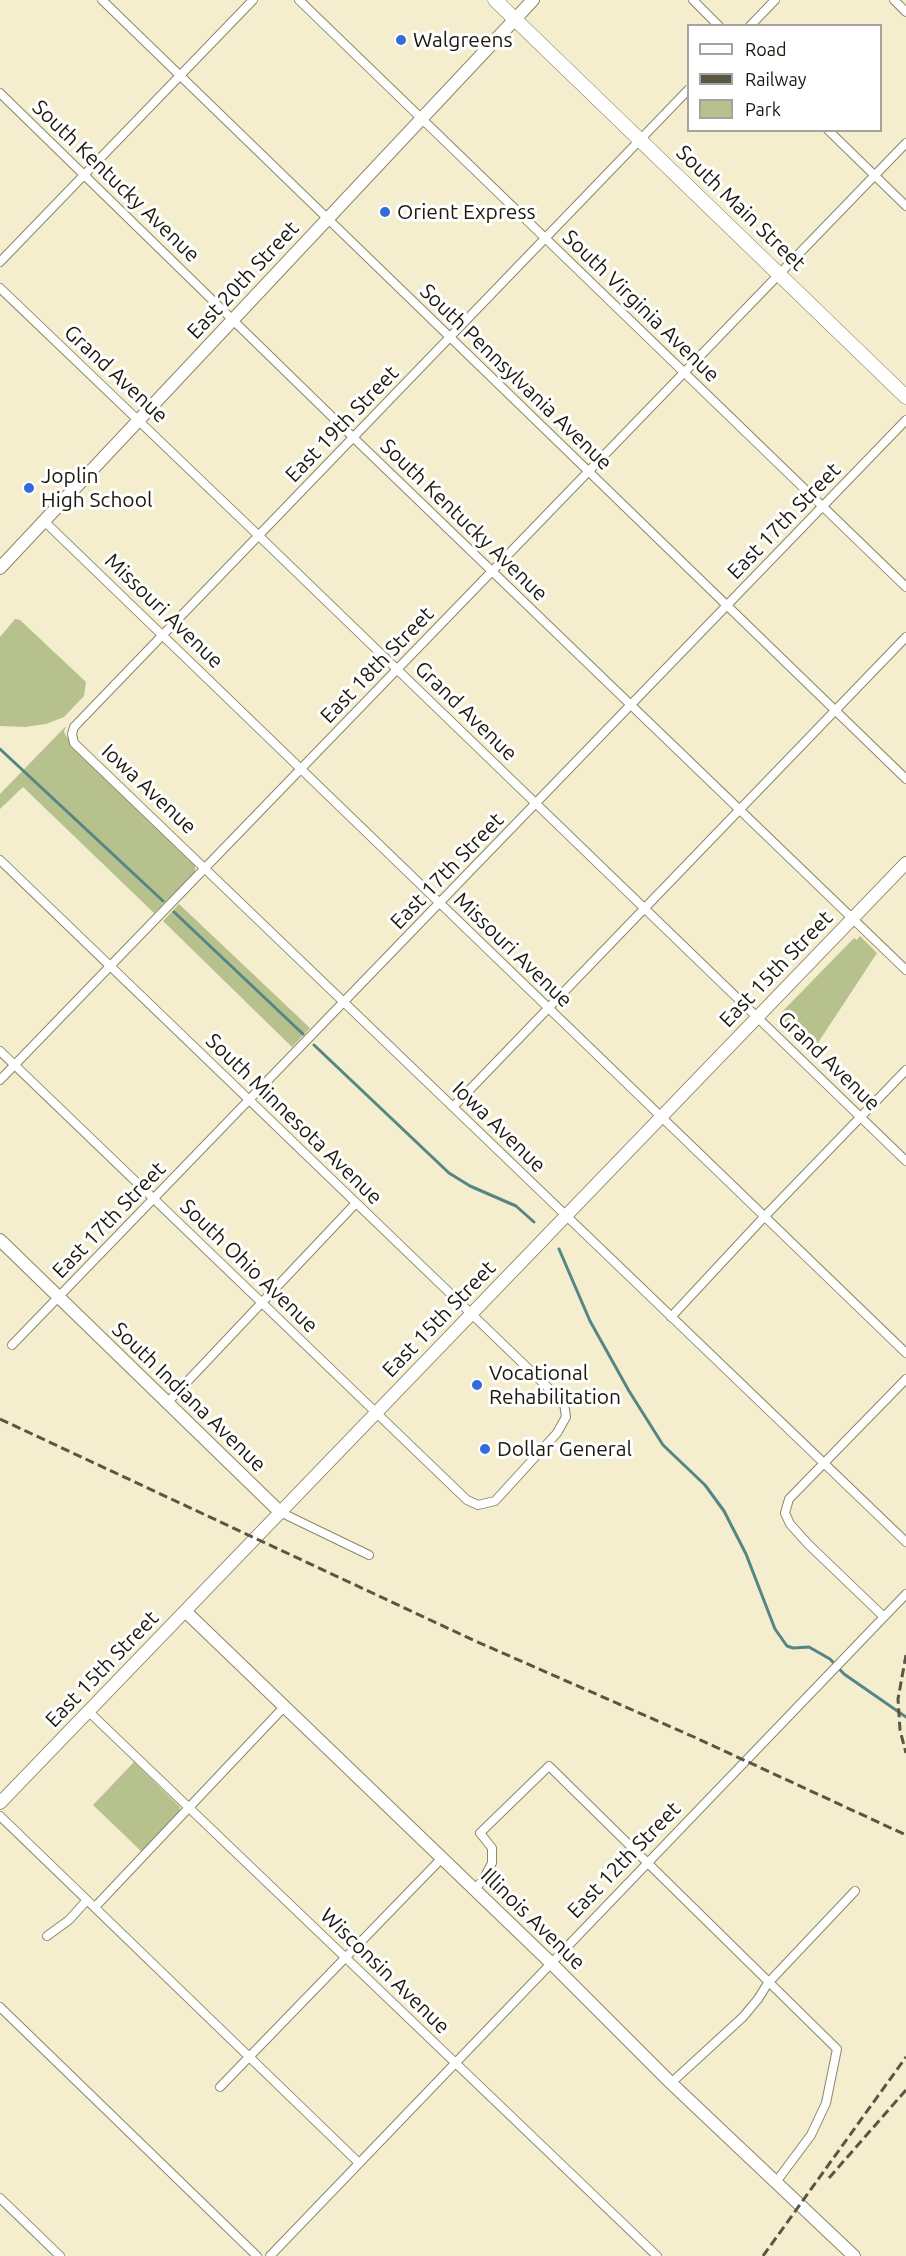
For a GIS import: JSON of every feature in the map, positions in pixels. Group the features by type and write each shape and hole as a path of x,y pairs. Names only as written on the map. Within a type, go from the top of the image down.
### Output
{"main road":[{"name":"South Main Street","path":"495,0 906,397"},
{"name":"East 20th Street","path":"0,568 533,0"},
{"name":"East 15th Street","path":"0,1803 906,863"},
{"name":"South Indiana Avenue","path":"0,1240 280,1512"},
{"name":"Illinois Avenue","path":"185,1611 551,1963 671,2083 852,2255"}],"street":[{"name":"South Pennsylvania Avenue","path":"102,0 906,779"},
{"path":"0,262 253,0"},
{"name":"South Virginia Avenue","path":"299,0 906,587"},
{"path":"693,0 717,24"},
{"path":"752,24 775,0"},
{"path":"894,0 906,12"},
{"name":"East 19th Street","path":"72,734 74,727 687,91"},
{"name":"South Kentucky Avenue","path":"0,93 492,572 906,970"},
{"path":"830,132 906,206"},
{"name":"East 18th Street","path":"0,1080 906,143"},
{"name":"Grand Avenue","path":"0,288 260,536 906,1161"},
{"name":"East 17th Street","path":"12,1345 440,905 906,420"},
{"name":"Missouri Avenue","path":"44,521 906,1353"},
{"path":"453,1107 906,637"},
{"name":"Iowa Avenue","path":"72,734 74,743 906,1542"},
{"name":"South Minnesota Avenue","path":"0,860 564,1403 566,1417 557,1433 498,1498 487,1504 474,1504"},
{"name":"South Ohio Avenue","path":"0,1051 375,1413 460,1494 474,1504"},
{"path":"671,1317 906,1070"},
{"path":"167,1403 356,1203"},
{"path":"884,1617 808,1544 790,1524 785,1513 789,1499 906,1379"},
{"name":"South Indiana Avenue","path":"280,1512 369,1555"},
{"name":"East 12th Street","path":"270,2256 906,1594"},
{"path":"95,1907 284,1707"},
{"name":"Wisconsin Avenue","path":"88,1711 657,2256"},
{"path":"474,1890 483,1880 492,1863 492,1848 480,1833 549,1766 837,2049 826,2103 811,2135 776,2182"},
{"path":"0,1816 359,2163"},
{"path":"220,2087 441,1859"},
{"path":"671,2083 743,2017 768,1983 855,1891"},
{"path":"47,1936 69,1920 87,1900"},
{"path":"0,2007 257,2256"},
{"path":"0,2198 60,2256"}],"green space":[{"path":"15,619 20,620 86,682 84,696 64,717 46,724 25,727 0,726 0,637"},
{"path":"66,726 64,732 72,746 195,864 195,873 154,913 23,787 0,809 0,794"},
{"path":"179,904 310,1028 292,1047 163,921"},
{"path":"860,936 877,953 810,1055 780,1025 778,1016 854,938 857,940"},
{"path":"134,1762 180,1807 179,1813 142,1852 93,1805"}],"waterway":[{"path":"0,749 163,901"},
{"path":"174,912 303,1034"},
{"path":"314,1045 449,1173 470,1186 516,1206 534,1222"},
{"path":"559,1249 590,1321 629,1391 663,1445 705,1485 724,1511 746,1554 775,1629 787,1646 809,1647 830,1659 844,1674 906,1717"}],"railway":[{"path":"0,1419 473,1640 694,1737 906,1835"},
{"path":"906,1655 898,1699 900,1730 906,1753"},
{"path":"763,2256 906,2057"},
{"path":"829,2178 906,2090"}],"place":[{"name":"Walgreens","path":"401,40"},
{"name":"Orient Express","path":"385,212"},
{"name":"Joplin High School","path":"29,488"},
{"name":"Vocational Rehabilitation","path":"477,1385"},
{"name":"Dollar General","path":"485,1449"}]}
